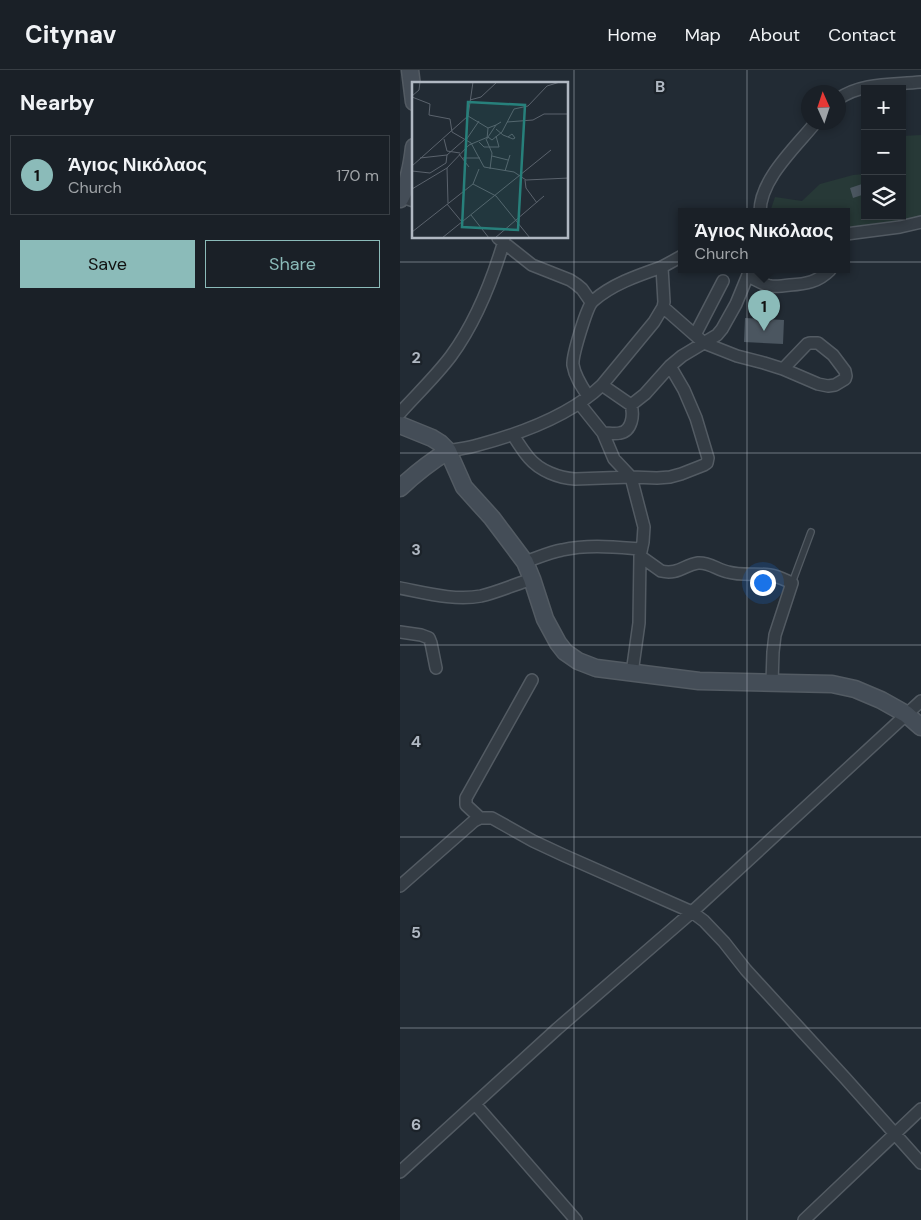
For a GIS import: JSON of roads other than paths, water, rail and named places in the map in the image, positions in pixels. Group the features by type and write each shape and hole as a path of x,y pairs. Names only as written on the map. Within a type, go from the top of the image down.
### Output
{"street":[{"path":"410,70 412,86"},
{"path":"846,94 867,86 921,82"},
{"path":"760,208 762,196 775,172 809,130"},
{"path":"405,199 412,162"},
{"path":"850,233 900,227 921,222"},
{"path":"400,413 440,370 462,339 491,280 501,239 532,264 576,284 591,302"},
{"path":"632,673 639,623 640,553 644,527 631,477 614,459 603,433 584,400 573,360 591,302 605,292 630,279 662,268 678,258"},
{"path":"400,488 430,462 448,452 513,435 554,417 592,394 602,385 654,322 663,307 662,268"},
{"path":"631,405 645,394 670,366 682,356 717,335 736,304 749,273 762,283 777,286 806,284 822,278 827,273"},
{"path":"695,335 723,281"},
{"path":"663,307 704,343 737,356 764,363 828,386 835,385 845,379 846,376 845,370 833,355 818,343 807,344 782,369"},
{"path":"513,435 530,459 540,467 558,476 575,480 670,477 704,465 708,458 696,418 684,390 670,366"},
{"path":"602,385 631,405 633,414 631,424 625,432 603,433"},
{"path":"400,424 432,438 440,443 448,452 464,487 492,518 525,562 552,634 565,652 578,661 596,668 699,681 832,684 855,689 881,700 906,714 921,727"},
{"path":"525,562 560,550 586,547 640,553 661,571 666,572 676,572 704,563 724,572 771,575 792,583 775,635 772,683"},
{"path":"400,588 438,595 468,597 482,595 532,578"},
{"path":"400,632 429,638 436,668"},
{"path":"480,818 466,805 466,798 532,680"},
{"path":"400,1172 557,1030 692,912 921,701"},
{"path":"400,886 474,821 480,818 492,818 533,841 692,912 724,942 746,970 921,1164"},
{"path":"475,1104 576,1220"},
{"path":"804,1220 921,1109"}],"lane":[{"path":"792,583 811,532"}],"place":[{"name":"Άγιος Νικόλαος","path":"764,331"}]}
